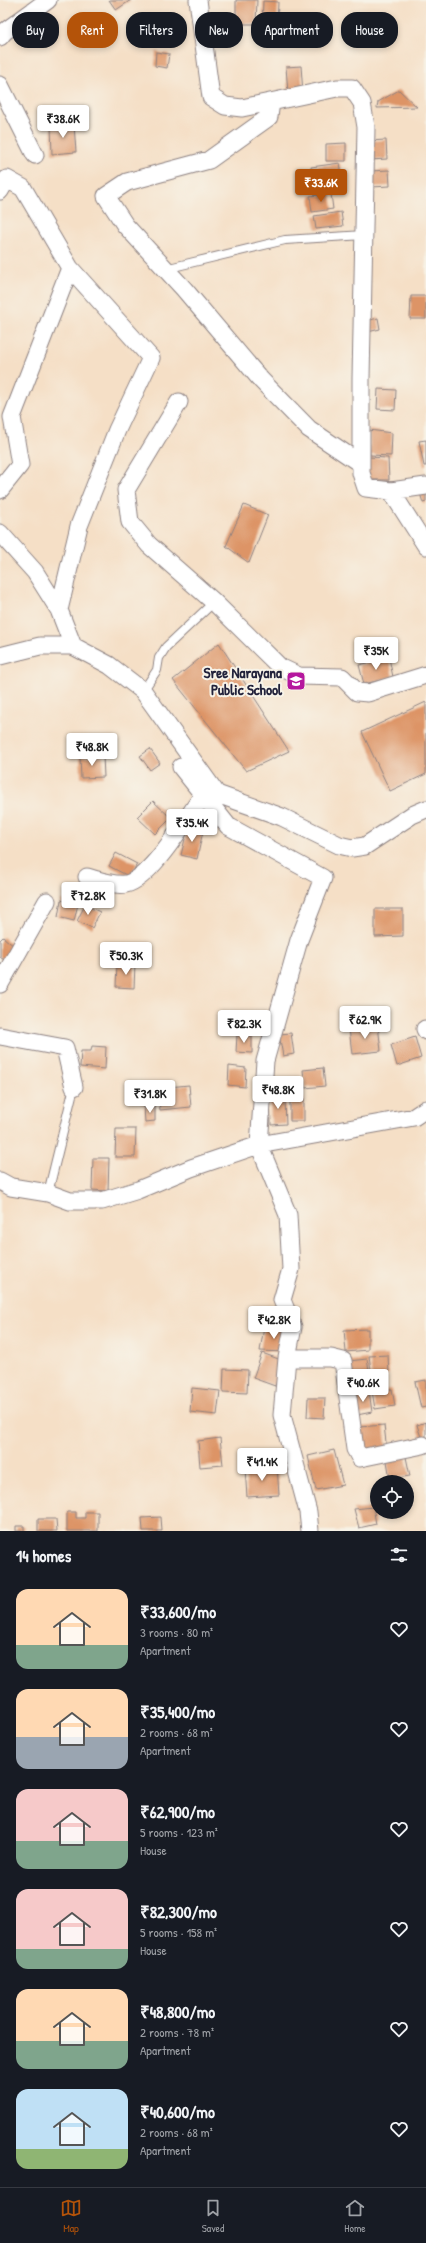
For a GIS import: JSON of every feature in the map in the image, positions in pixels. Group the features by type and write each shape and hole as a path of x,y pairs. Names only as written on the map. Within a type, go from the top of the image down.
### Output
{"street":[{"path":"1,32 48,0"},
{"path":"198,0 211,97 225,106 242,108 337,88 352,88 362,103 366,126 361,464 366,488 390,491 426,486"},
{"path":"0,85 35,155"},
{"path":"271,102 269,117 209,160 127,182 106,196 125,225 165,268 261,380 309,429 361,464"},
{"path":"0,191 7,179 23,188 70,268 150,358 117,430 79,526 59,610"},
{"path":"0,490 20,465 6,415 70,268"},
{"path":"179,402 126,490 130,522 149,545 214,602 280,667 299,676 342,676 357,692 368,693 426,675"},
{"path":"390,491 426,546"},
{"path":"0,533 35,572 59,610 73,646"},
{"path":"0,656 40,646 73,646 108,665 143,691 216,794 282,817 339,845 352,848 365,846 412,815 426,809"},
{"path":"181,767 228,826 323,878 299,940 265,1061 259,1145 288,1215 291,1269 282,1300 293,1327 287,1358 282,1414 308,1512 310,1531"},
{"path":"86,877 126,884 141,877 156,860 203,795"},
{"path":"0,984 48,901"},
{"path":"0,1036 64,1048 74,1087"},
{"path":"0,1181 11,1187 48,1193 70,1201 102,1201 138,1190 191,1168 259,1145 414,1117 426,1110"},
{"path":"287,1358 331,1358 343,1361 355,1449 360,1458 423,1445"}],"lane":[{"path":"165,268 284,240 364,234"},
{"path":"143,691 158,670 159,658 166,648 214,602"},
{"path":"48,1193 74,1087"}],"building":[{"path":"109,0 131,0 116,10"},
{"path":"236,0 257,0 256,12 251,12 251,24 243,24 243,12 236,12"},
{"path":"263,1 278,2 278,12 263,12"},
{"path":"156,52 169,54 167,68 155,66"},
{"path":"301,66 303,93 288,93 286,67"},
{"path":"399,90 417,107 377,108 378,102"},
{"path":"74,125 76,152 52,154 51,126"},
{"path":"386,140 387,159 370,160 369,141"},
{"path":"346,143 346,161 326,161 326,144"},
{"path":"340,163 344,187 314,191 311,167"},
{"path":"389,170 390,186 371,187 370,171"},
{"path":"331,194 333,209 312,212 310,196"},
{"path":"341,212 343,226 316,229 314,216"},
{"path":"411,296 426,296 426,319 410,319"},
{"path":"378,318 380,329 368,332 366,321"},
{"path":"378,389 396,390 395,410 377,409"},
{"path":"369,430 392,433 391,456 370,455"},
{"path":"426,440 426,466 424,466 419,441"},
{"path":"368,457 388,458 389,480 368,480"},
{"path":"426,491 426,502 423,503 420,493"},
{"path":"244,505 268,515 249,563 226,546"},
{"path":"219,643 289,751 246,771 173,680"},
{"path":"389,658 393,677 364,684 359,665"},
{"path":"426,702 426,774 390,791 362,732"},
{"path":"150,749 160,763 150,770 140,756"},
{"path":"103,756 104,777 81,778 80,757"},
{"path":"153,801 171,818 155,834 137,817"},
{"path":"188,827 203,831 197,859 181,855"},
{"path":"116,853 137,864 130,877 109,866"},
{"path":"61,900 78,904 74,921 58,917"},
{"path":"85,905 100,912 92,928 77,921"},
{"path":"375,909 403,909 403,936 375,937"},
{"path":"3,937 15,947 4,960 0,957 0,940"},
{"path":"117,963 135,964 134,988 116,987"},
{"path":"378,1025 381,1051 352,1054 349,1028"},
{"path":"291,1033 294,1054 283,1056 279,1034"},
{"path":"237,1035 252,1036 252,1053 236,1052"},
{"path":"415,1037 421,1058 397,1066 391,1045"},
{"path":"92,1046 106,1047 105,1069 80,1067 81,1051 91,1051"},
{"path":"229,1066 246,1068 245,1087 228,1085"},
{"path":"323,1068 325,1086 305,1088 303,1070"},
{"path":"142,1085 157,1085 156,1105 141,1104"},
{"path":"189,1085 191,1107 160,1110 158,1088"},
{"path":"270,1094 280,1094 280,1100 285,1100 286,1124 271,1125"},
{"path":"290,1097 304,1097 304,1121 290,1121"},
{"path":"155,1106 155,1121 145,1122 144,1107"},
{"path":"116,1129 136,1129 135,1157 115,1157"},
{"path":"93,1158 109,1158 108,1191 92,1190"},
{"path":"264,1327 288,1330 285,1352 260,1351"},
{"path":"368,1329 368,1350 346,1352 344,1330"},
{"path":"262,1353 284,1361 275,1386 253,1378"},
{"path":"388,1355 389,1374 372,1377 369,1356"},
{"path":"367,1359 370,1377 351,1380 349,1361"},
{"path":"224,1369 248,1370 247,1393 223,1392"},
{"path":"426,1380 426,1407 421,1408 415,1382"},
{"path":"192,1388 220,1391 217,1415 190,1412"},
{"path":"392,1389 395,1406 375,1409 372,1391"},
{"path":"369,1391 372,1412 357,1415 354,1393"},
{"path":"308,1398 325,1398 324,1418 307,1417"},
{"path":"426,1422 426,1439 422,1440 417,1425"},
{"path":"384,1425 387,1451 362,1453 359,1427"},
{"path":"220,1438 223,1465 200,1467 198,1441"},
{"path":"334,1450 343,1485 316,1490 308,1456"},
{"path":"406,1457 410,1475 389,1475 387,1461"},
{"path":"277,1466 279,1495 247,1497 245,1468"},
{"path":"370,1507 370,1519 375,1519 376,1524 359,1528 354,1509"},
{"path":"67,1512 76,1512 76,1518 85,1518 85,1512 98,1512 98,1531 67,1531"},
{"path":"161,1517 162,1531 143,1531 142,1518"},
{"path":"38,1519 56,1519 57,1531 38,1531"},
{"path":"16,1526 24,1526 24,1531 16,1531"}],"place":[{"name":"Sree Narayana Public School","path":"296,681"}]}
